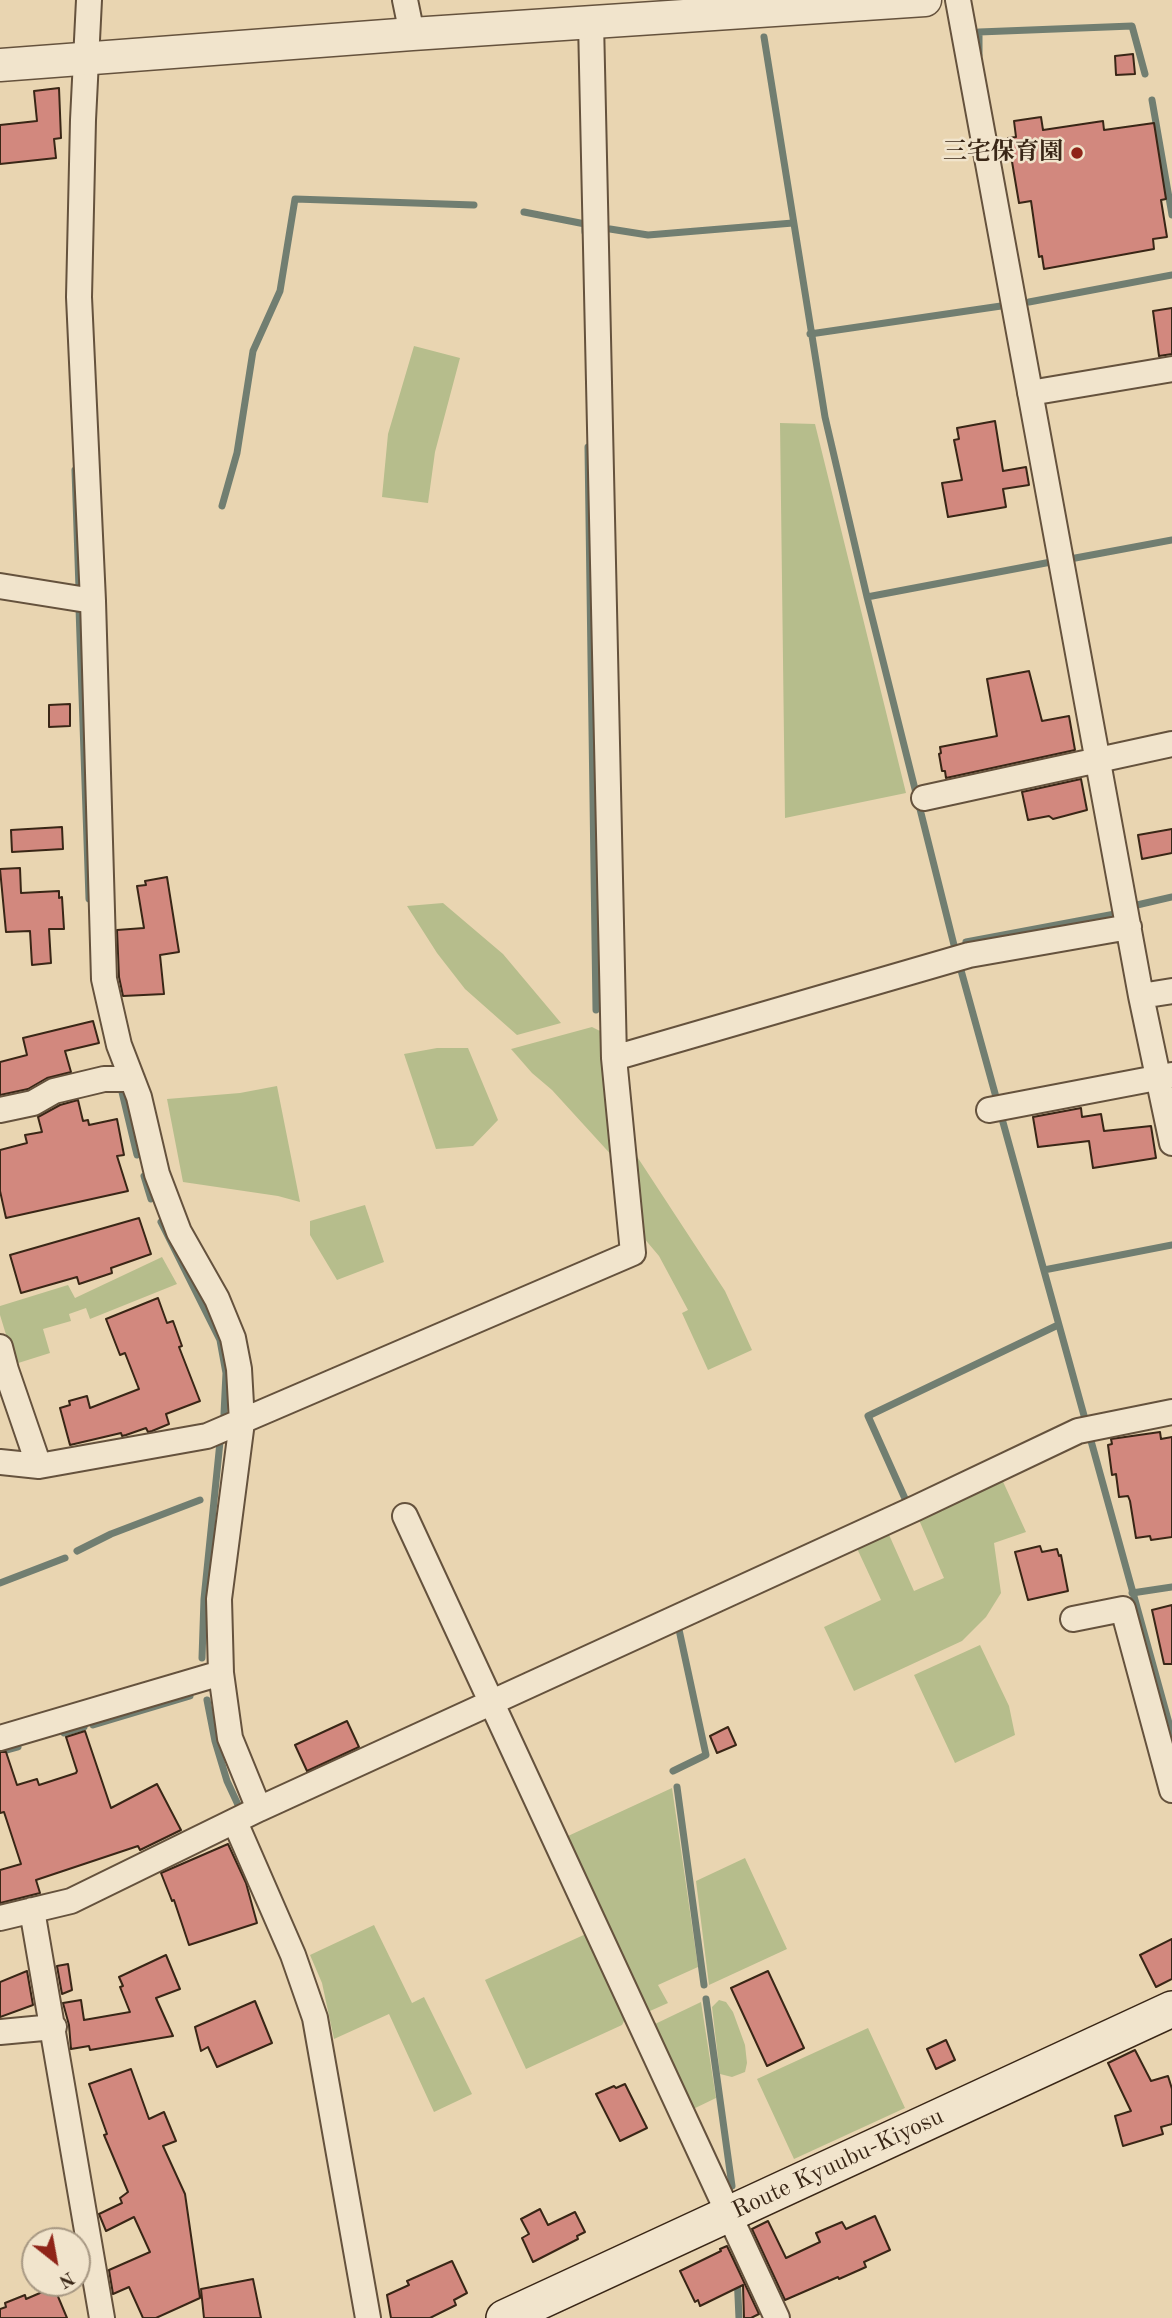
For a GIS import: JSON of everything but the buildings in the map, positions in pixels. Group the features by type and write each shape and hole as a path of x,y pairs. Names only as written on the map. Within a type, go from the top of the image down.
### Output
{"main road":[{"name":"Route Kyuubu-Kiyosu","path":"504,2318 1172,2009"}],"street":[{"path":"89,0 79,297 93,601 104,979 119,1045 139,1097 157,1174 175,1220 217,1299 233,1338 239,1368 242,1422 219,1599 221,1672 230,1738 259,1809"},
{"path":"405,0 412,34"},
{"path":"0,65 925,0"},
{"path":"958,0 1141,996 1165,1077 1172,1143"},
{"path":"0,1462 39,1466 207,1436 633,1253 614,1058 591,22"},
{"path":"1030,393 1172,369"},
{"path":"0,586 93,601"},
{"path":"923,797 1172,744"},
{"path":"614,1058 960,958 1129,927"},
{"path":"1141,996 1172,991"},
{"path":"999,1108 1165,1077"},
{"path":"0,1110 33,1103 54,1091 104,1079 132,1079"},
{"path":"0,1347 39,1466"},
{"path":"0,1918 71,1901 259,1809 1087,1429 1172,1412"},
{"path":"405,1516 777,2318"},
{"path":"1073,1619 1123,1609 1172,1790"},
{"path":"0,1738 221,1672"},
{"path":"234,1822 293,1955 315,2018 368,2318"},
{"path":"32,1910 103,2318"},
{"path":"0,2032 54,2027"}],"green space":[{"path":"414,346 460,358 435,452 428,503 382,497 388,434"},
{"path":"780,423 815,424 906,793 785,818"},
{"path":"443,903 503,954 561,1023 517,1035 465,989 437,953 407,906"},
{"path":"592,1027 600,1031 615,1159 511,1049"},
{"path":"437,1048 468,1048 498,1120 473,1146 436,1149 404,1054"},
{"path":"277,1086 300,1202 278,1196 183,1182 167,1099 240,1093"},
{"path":"636,1155 725,1291 752,1350 708,1370 682,1313 688,1310 659,1256 643,1237"},
{"path":"365,1205 384,1262 337,1280 310,1235 310,1221"},
{"path":"162,1257 177,1284 90,1319 86,1308 69,1314 71,1321 43,1329 50,1353 15,1364 0,1315 0,1306 68,1285 75,1298"},
{"path":"1000,1475 1026,1532 994,1543 1001,1593 986,1617 962,1641 854,1691 824,1627 881,1600 854,1542 886,1528 914,1591 944,1578 916,1513"},
{"path":"980,1645 1009,1706 1015,1735 955,1763 914,1675"},
{"path":"672,1788 698,1967 658,1985 668,2003 650,2011 641,2008 565,1844 568,1836"},
{"path":"745,1858 787,1949 709,1985 696,1881"},
{"path":"374,1925 412,2003 424,1997 472,2094 434,2112 389,2014 334,2039 322,1983 310,1955"},
{"path":"588,1933 627,2015 622,2025 526,2069 485,1980"},
{"path":"719,2000 726,2002 733,2012 745,2045 745,2072 732,2077 720,2074 712,2007"},
{"path":"701,2002 716,2098 689,2111 653,2034 655,2024"},
{"path":"868,2028 905,2108 794,2159 757,2079"}],"waterway":[{"path":"979,55 979,32 1132,26 1145,74"},
{"path":"764,37 825,417 867,597 954,945 1172,1734"},
{"path":"1152,100 1172,215"},
{"path":"222,506 237,453 253,351 280,291 295,199 474,205"},
{"path":"524,212 585,224 585,232"},
{"path":"610,229 648,235 793,223"},
{"path":"1029,302 1172,275"},
{"path":"810,334 1001,306"},
{"path":"588,447 596,1010"},
{"path":"75,470 79,589"},
{"path":"1070,559 1172,540"},
{"path":"867,597 1051,562"},
{"path":"79,608 89,899"},
{"path":"1137,905 1172,897"},
{"path":"966,942 1115,914"},
{"path":"121,1088 137,1155"},
{"path":"144,1176 151,1199"},
{"path":"161,1222 220,1340 226,1373 224,1414"},
{"path":"1044,1270 1172,1245"},
{"path":"904,1505 907,1503 868,1416 1058,1325"},
{"path":"202,1658 204,1599 220,1442"},
{"path":"77,1551 111,1534 200,1500"},
{"path":"0,1583 65,1558"},
{"path":"1132,1593 1172,1587"},
{"path":"673,1771 706,1755 678,1625"},
{"path":"93,1725 190,1696"},
{"path":"207,1700 227,1781 240,1809"},
{"path":"64,1733 84,1727"},
{"path":"0,1752 18,1747"},
{"path":"677,1787 704,1985"},
{"path":"706,1999 732,2186"},
{"path":"736,2252 739,2318"}],"place":[{"name":"三宅保育園","path":"1077,153"}]}
